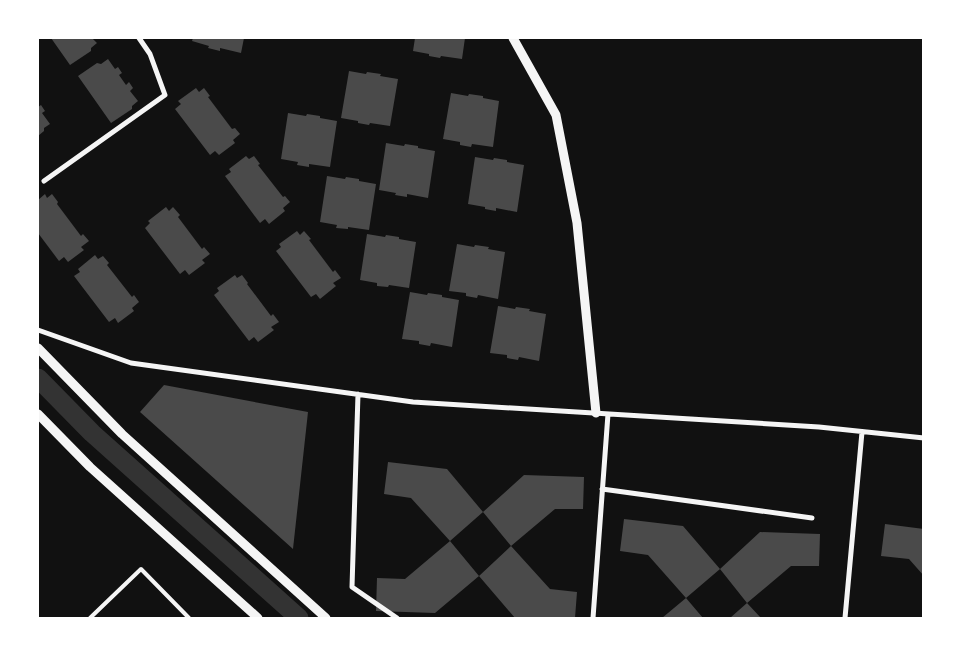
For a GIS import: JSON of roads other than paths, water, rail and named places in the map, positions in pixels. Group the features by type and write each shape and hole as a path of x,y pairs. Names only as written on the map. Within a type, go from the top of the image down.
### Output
{"street":[{"path":"44,181 165,95 150,54 138,38"},
{"path":"513,38 556,115 577,223 596,413"},
{"path":"38,330 131,363 413,402 819,427 924,438"},
{"path":"38,348 122,434 326,618"},
{"path":"358,394 352,587 396,618"},
{"path":"38,414 90,467 258,618"},
{"path":"593,618 608,414"},
{"path":"845,618 862,432"},
{"path":"602,489 812,518"}],"lane":[{"path":"90,618 141,569 189,618"}],"waterway":[{"path":"38,378 92,433 299,618"}]}
